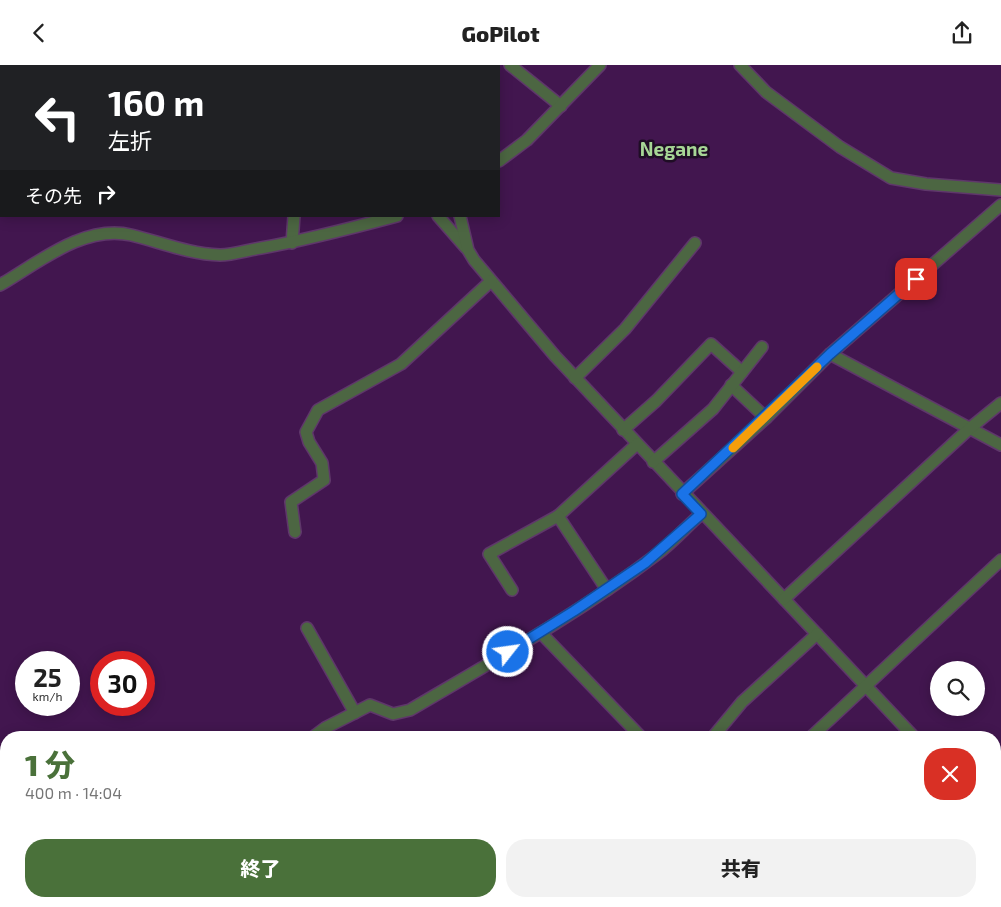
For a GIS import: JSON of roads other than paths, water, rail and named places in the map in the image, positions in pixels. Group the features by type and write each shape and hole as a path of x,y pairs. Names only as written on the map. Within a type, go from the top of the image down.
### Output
{"street":[{"path":"510,65 561,107"},
{"path":"500,160 527,141 600,65"},
{"path":"740,65 766,91 840,147 891,178 926,184 1001,190"},
{"path":"682,494 766,418 830,354 1001,205"},
{"path":"292,243 294,217"},
{"path":"0,285 56,252 95,235 129,235 191,251 221,255 292,243 393,217"},
{"path":"439,217 468,250 491,281 575,378 907,731"},
{"path":"460,217 468,250"},
{"path":"575,378 625,329 696,243"},
{"path":"295,531 291,502 324,480 322,463 309,442 306,432 318,410 401,364 491,281"},
{"path":"623,430 711,344 742,372"},
{"path":"653,462 713,409 762,347"},
{"path":"830,354 1001,445"},
{"path":"731,385 766,418"},
{"path":"784,599 969,429 1001,403"},
{"path":"512,590 489,554 558,516 637,444"},
{"path":"322,731 370,705 394,714 410,710 541,633 607,590 657,554 701,514"},
{"path":"558,516 607,590"},
{"path":"817,731 1001,560"},
{"path":"307,628 355,713"},
{"path":"541,633 635,731"},
{"path":"717,731 742,702 817,634"}],"district":[{"name":"Negane","path":"674,148"}]}
